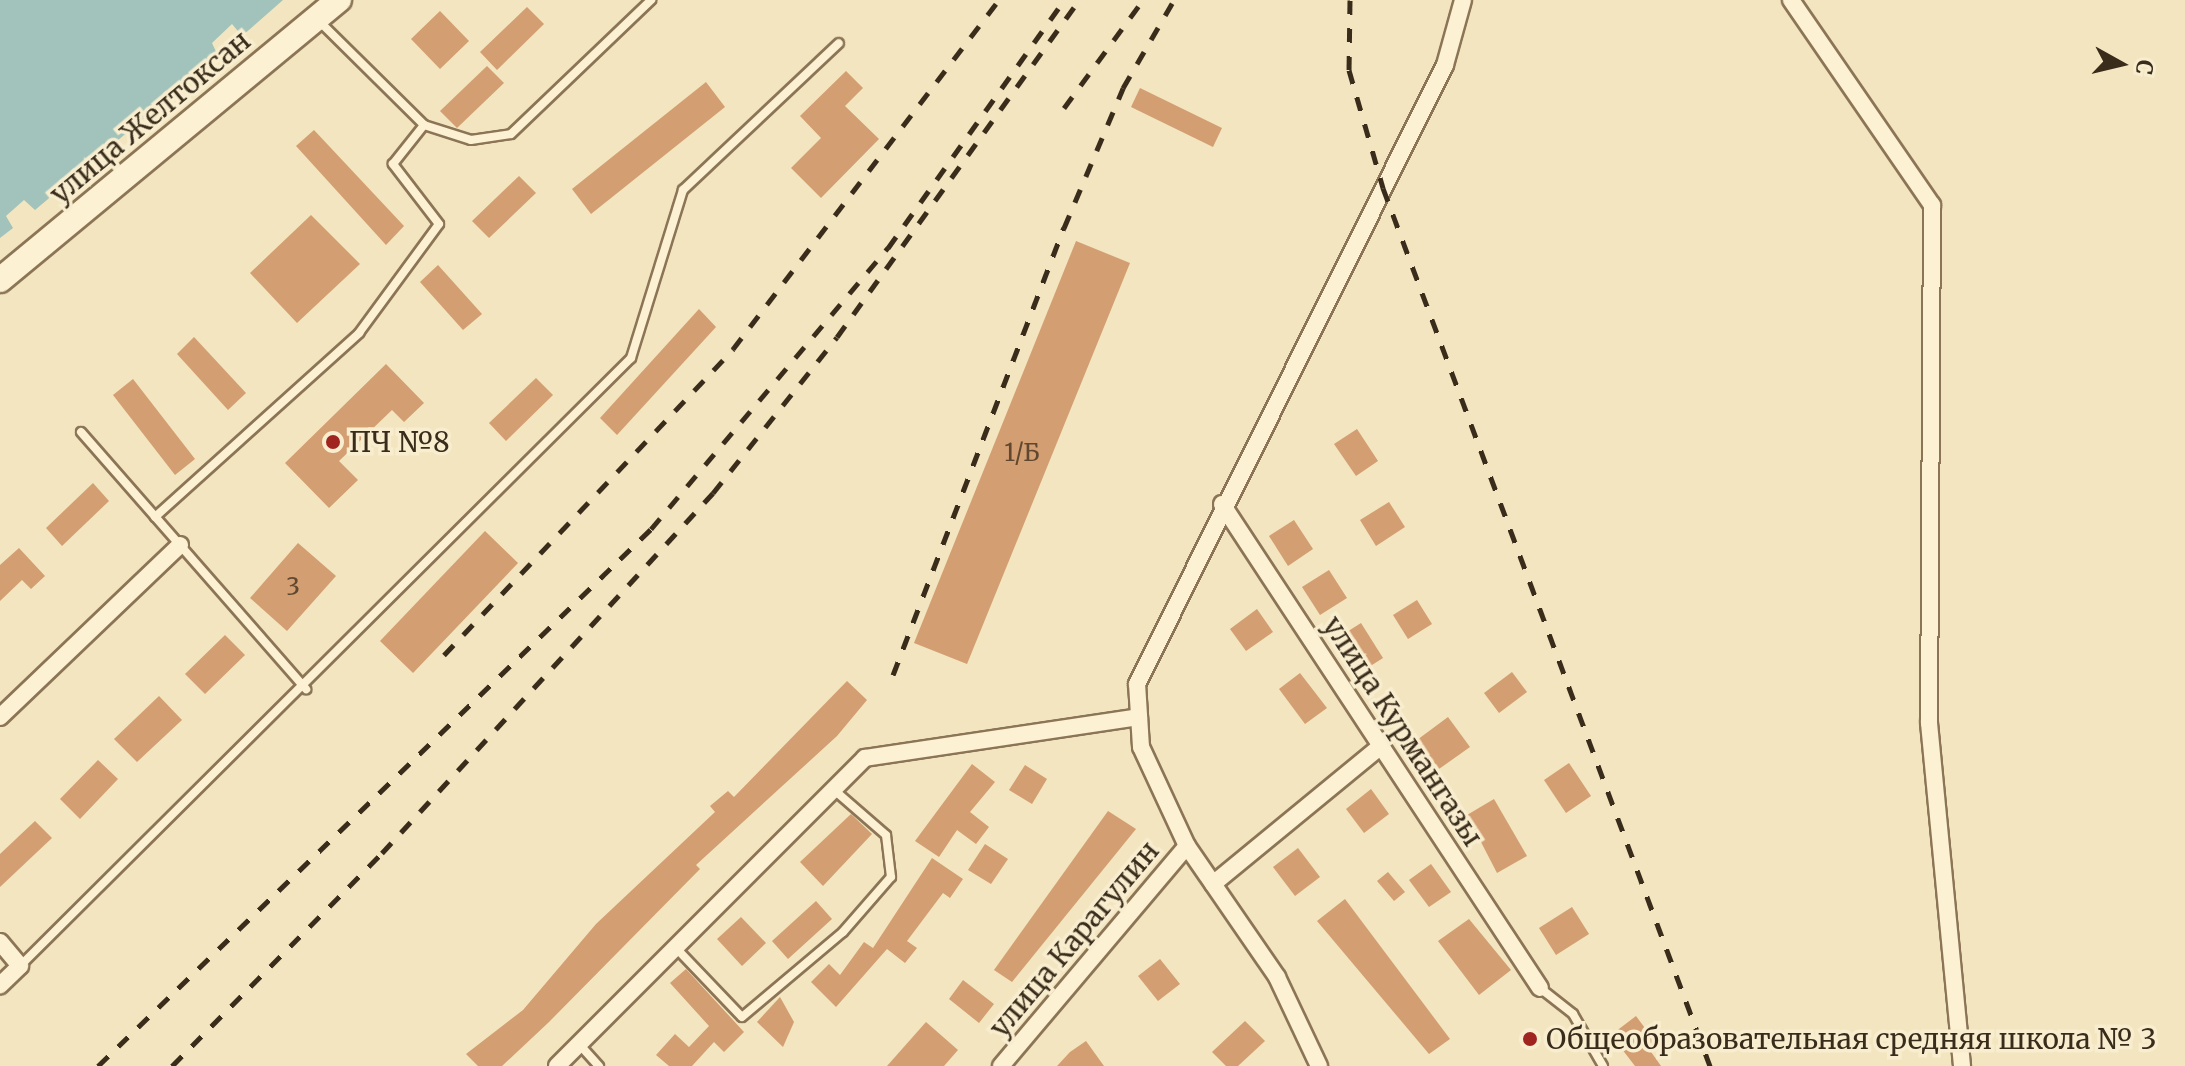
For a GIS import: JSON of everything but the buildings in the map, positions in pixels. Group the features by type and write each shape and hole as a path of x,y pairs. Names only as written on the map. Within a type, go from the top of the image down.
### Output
{"main road":[{"name":"улица Желтоксан","path":"0,280 339,0"}],"street":[{"path":"1319,1066 1277,977 1187,846 1141,747 1137,684 1222,504 1445,65 1463,0"},
{"path":"1791,0 1932,205 1929,723 1962,1066"},
{"name":"улица Курмангазы","path":"1222,504 1540,988"},
{"path":"0,717 180,545"},
{"path":"557,1066 865,758 1139,717"},
{"path":"1213,884 1381,746"},
{"name":"улица Карагулин","path":"1001,1066 1187,846"},
{"path":"0,942 20,966 0,985"}],"lane":[{"path":"317,18 424,125 471,140 511,134 651,0"},
{"path":"20,966 306,689 631,358 683,190 839,43"},
{"path":"155,517 359,333 439,224 393,164 424,125"},
{"path":"81,432 306,689"},
{"path":"676,948 742,1017 843,932 891,877 886,835 834,790"},
{"path":"1540,988 1573,1014 1603,1066"},
{"path":"579,1044 599,1066"}],"water":[{"path":"0,0 283,0 242,36 232,24 212,43 218,56 35,210 24,200 6,216 13,228 0,238"}],"railway":[{"path":"444,655 733,349 999,0"},
{"path":"98,1066 651,529 888,248 1064,0"},
{"path":"172,1066 382,853 713,493 837,337 1079,0"},
{"path":"1064,108 1143,0"},
{"path":"893,675 1064,228 1123,88 1174,0"},
{"path":"1350,0 1349,70 1383,188 1710,1066"}],"place":[{"name":"ПЧ №8","path":"333,442"},
{"name":"Общеобразовательная средняя школа № 3","path":"1530,1039"}]}
